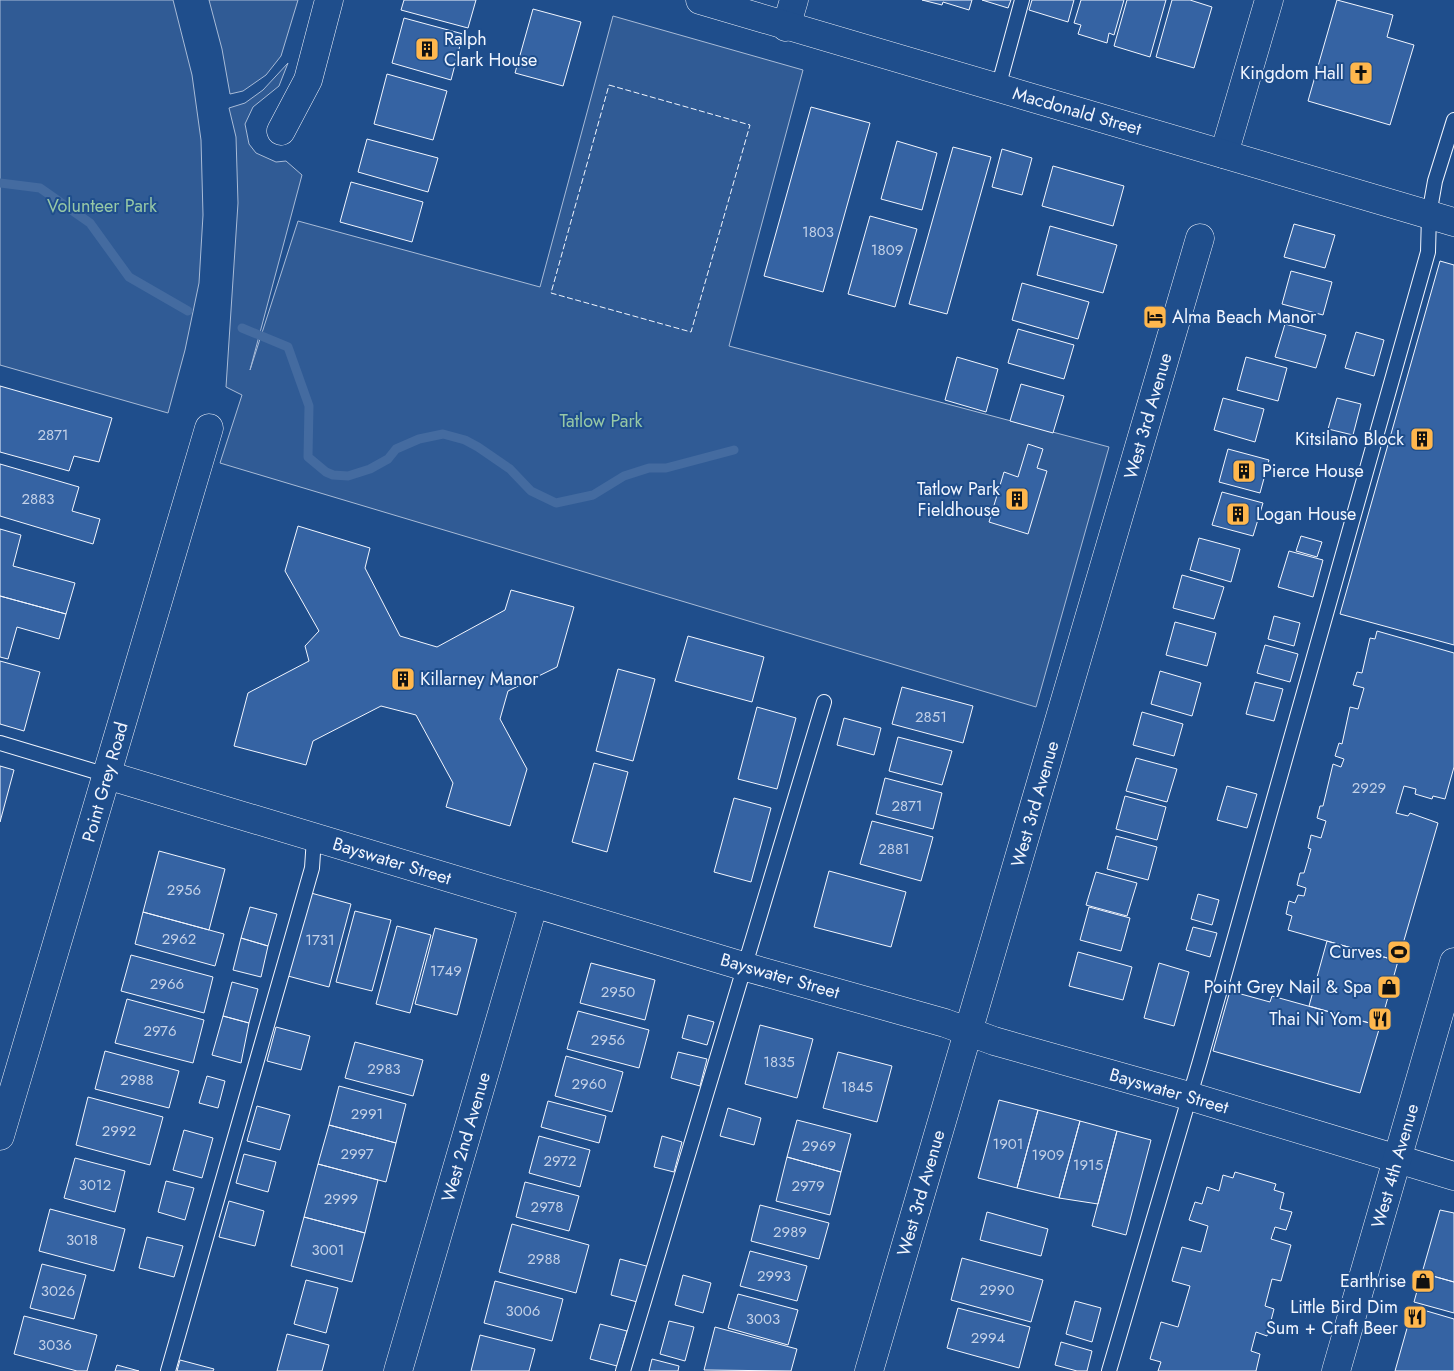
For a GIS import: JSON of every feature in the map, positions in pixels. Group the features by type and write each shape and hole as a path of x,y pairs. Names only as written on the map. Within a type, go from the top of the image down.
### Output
{"street":[{"path":"280,131 308,80 329,0"},
{"name":"Macdonald Street","path":"700,0 786,27 1442,219"},
{"path":"786,27 794,0"},
{"path":"1224,154 1269,0"},
{"name":"West 3rd Avenue","path":"869,1371 1200,238"},
{"name":"Point Grey Road","path":"0,1136 209,428"},
{"name":"Bayswater Street","path":"107,775 746,967 945,1023 969,1032 1454,1176"},
{"name":"West 2nd Avenue","path":"398,1371 534,903"},
{"name":"West 4th Avenue","path":"1336,1371 1454,962"}],"lane":[{"path":"998,88 1022,0"},
{"path":"1109,1371 1189,1096 1428,252 1442,219 1435,182 1454,120"},
{"path":"623,1371 746,967 824,702"},
{"path":"0,743 107,775"},
{"path":"168,1371 312,868 314,838"}],"shaded area":[{"name":"Volunteer Park","path":"0,0 173,0 192,75 201,140 203,215 199,283 185,350 168,413 0,365"},
{"path":"209,0 298,0 281,56 266,75 243,91 230,94 222,49"},
{"name":"Tatlow Park","path":"613,16 803,70 729,346 1109,447 1036,707 220,463 242,395 226,387 238,203 236,137 229,108 245,103 263,90 288,63 279,86 253,107 245,124 249,144 256,153 276,162 286,161 302,175 250,370 298,221 540,287"}],"building":[{"path":"404,0 476,0 468,28 401,10"},
{"path":"922,0 972,0 969,10 943,2 942,5"},
{"path":"982,0 1011,0 1008,8"},
{"path":"1032,0 1074,0 1068,22 1029,10"},
{"path":"1081,0 1124,0 1114,35 1109,33 1107,43 1078,34 1081,25 1074,23"},
{"path":"1127,0 1166,0 1150,57 1114,46"},
{"path":"1172,0 1190,0 1212,7 1194,68 1156,57"},
{"name":"Kingdom Hall","path":"1337,0 1393,15 1387,37 1414,45 1390,125 1308,101"},
{"path":"533,9 581,22 563,86 515,73"},
{"name":"Ralph Clark House","path":"404,18 463,34 451,80 392,63"},
{"path":"387,74 447,91 433,140 374,124"},
{"path":"811,107 870,123 823,292 764,276"},
{"path":"367,139 438,158 428,192 358,172"},
{"path":"897,141 937,153 922,210 881,199"},
{"path":"953,147 991,157 947,314 909,304"},
{"path":"1002,149 1032,158 1022,195 992,187"},
{"path":"1053,166 1124,186 1113,226 1042,206"},
{"path":"351,182 423,202 412,242 340,222"},
{"path":"870,216 917,229 895,307 848,294"},
{"path":"1294,224 1335,235 1325,268 1284,257"},
{"path":"1050,226 1117,245 1103,293 1037,275"},
{"name":"Kitsilano Block","path":"1440,261 1454,265 1454,645 1340,614"},
{"path":"1291,271 1332,282 1323,315 1282,304"},
{"path":"1022,283 1089,302 1078,339 1012,320"},
{"path":"1285,324 1326,335 1316,368 1275,357"},
{"path":"1018,329 1074,345 1064,379 1008,363"},
{"path":"1356,332 1384,340 1374,376 1345,368"},
{"path":"957,357 998,369 986,412 945,400"},
{"path":"1246,357 1287,368 1278,401 1237,390"},
{"path":"1021,384 1064,396 1053,433 1010,421"},
{"path":"0,386 112,418 99,462 74,456 69,471 0,452"},
{"path":"1223,398 1264,409 1255,442 1214,430"},
{"path":"1337,398 1361,404 1353,435 1328,429"},
{"name":"Tatlow Park Fieldhouse","path":"1028,444 1043,449 1037,468 1047,471 1028,534 989,522 1004,472 1018,477"},
{"name":"Pierce House","path":"1228,449 1269,460 1260,493 1219,482"},
{"path":"0,464 79,487 72,511 100,519 93,544 0,516"},
{"name":"Logan House","path":"1222,492 1263,503 1253,536 1212,525"},
{"name":"Killarney Manor","path":"298,526 370,548 365,568 400,636 437,647 505,610 511,590 574,607 557,667 508,691 500,719 527,769 510,826 446,807 453,783 416,715 381,706 313,741 306,765 234,746 248,693 309,661 305,646 319,631 285,571"},
{"path":"0,529 21,535 13,566 75,583 66,614 0,596"},
{"path":"1301,536 1322,542 1317,557 1296,551"},
{"path":"1199,538 1240,549 1231,582 1190,570"},
{"path":"1289,551 1323,560 1313,597 1278,587"},
{"path":"1182,575 1224,587 1214,619 1173,608"},
{"path":"0,596 66,614 59,639 17,627 8,659 0,657"},
{"path":"1274,616 1300,623 1294,646 1268,639"},
{"path":"1175,622 1216,633 1207,666 1166,655"},
{"path":"1377,631 1454,653 1454,767 1445,799 1433,796 1432,799 1415,794 1416,789 1404,786 1396,813 1408,816 1410,813 1438,823 1398,961 1288,930 1292,916 1286,914 1289,901 1295,903 1298,895 1304,896 1306,888 1297,885 1300,873 1304,873 1311,849 1308,848 1311,835 1321,838 1326,821 1317,818 1320,806 1323,806 1333,764 1341,767 1344,759 1335,756 1339,743 1342,744 1350,707 1358,709 1364,688 1353,685 1357,672 1362,673 1370,638 1375,639"},
{"path":"688,636 764,657 752,702 675,681"},
{"path":"1265,645 1298,654 1290,682 1257,673"},
{"path":"0,661 40,672 24,731 0,724"},
{"path":"618,669 655,679 633,761 596,751"},
{"path":"1160,671 1201,683 1192,716 1151,704"},
{"path":"1255,682 1283,689 1274,721 1246,714"},
{"path":"902,687 973,706 963,743 892,724"},
{"path":"757,707 796,718 777,789 738,779"},
{"path":"1142,712 1183,724 1174,756 1133,745"},
{"path":"844,718 881,728 874,755 837,745"},
{"path":"898,737 952,751 942,785 889,771"},
{"path":"1136,758 1177,769 1167,802 1126,791"},
{"path":"594,763 628,772 607,852 572,842"},
{"path":"0,766 14,770 0,822"},
{"path":"885,778 942,793 933,829 876,814"},
{"path":"1227,786 1257,794 1247,828 1217,820"},
{"path":"1125,796 1166,807 1157,840 1116,829"},
{"path":"734,798 771,808 751,882 714,872"},
{"path":"872,821 933,837 921,881 860,864"},
{"path":"1116,836 1157,847 1148,880 1107,869"},
{"path":"159,851 225,869 209,930 143,912"},
{"path":"829,871 906,892 891,947 814,927"},
{"path":"1096,872 1137,883 1127,916 1086,905"},
{"path":"311,893 351,904 329,987 288,976"},
{"path":"1198,894 1219,900 1212,925 1191,919"},
{"path":"250,907 277,914 268,946 241,938"},
{"path":"1089,907 1130,918 1121,951 1080,940"},
{"path":"355,911 391,920 372,991 336,982"},
{"path":"143,912 224,934 215,966 135,944"},
{"path":"397,926 431,935 410,1013 376,1004"},
{"path":"1193,927 1217,933 1210,957 1186,950"},
{"path":"435,928 477,939 457,1015 415,1004"},
{"path":"241,938 268,946 261,977 233,970"},
{"path":"1327,941 1398,961 1380,1026 1309,1006"},
{"path":"1078,952 1132,967 1123,1000 1069,986"},
{"path":"131,955 213,977 204,1013 121,991"},
{"path":"591,963 655,980 645,1020 580,1003"},
{"path":"1159,963 1189,972 1174,1026 1144,1018"},
{"path":"232,982 258,989 249,1023 223,1016"},
{"path":"1230,991 1270,1002 1272,996 1380,1026 1360,1093 1213,1051"},
{"path":"127,999 204,1020 193,1063 115,1043"},
{"path":"578,1011 649,1030 639,1068 567,1049"},
{"path":"688,1015 714,1022 707,1045 682,1038"},
{"path":"223,1016 249,1023 241,1063 212,1055"},
{"path":"760,1025 813,1039 797,1098 745,1084"},
{"path":"276,1027 310,1036 301,1070 267,1061"},
{"path":"355,1042 423,1060 413,1096 345,1078"},
{"path":"105,1051 179,1071 169,1108 95,1089"},
{"path":"678,1052 707,1059 700,1086 671,1078"},
{"path":"838,1052 892,1066 877,1122 823,1108"},
{"path":"566,1056 623,1072 612,1112 555,1096"},
{"path":"207,1076 225,1081 218,1108 199,1103"},
{"path":"339,1086 406,1104 396,1143 329,1125"},
{"path":"88,1097 163,1117 150,1165 76,1145"},
{"path":"999,1100 1038,1110 1017,1188 978,1178"},
{"path":"548,1101 606,1116 599,1143 541,1127"},
{"path":"257,1106 290,1115 280,1150 247,1141"},
{"path":"728,1108 761,1118 754,1145 720,1136"},
{"path":"1038,1110 1080,1121 1059,1198 1017,1188"},
{"path":"797,1120 851,1134 841,1172 787,1157"},
{"path":"1080,1121 1117,1131 1098,1204 1059,1198"},
{"path":"329,1125 396,1143 386,1182 318,1164"},
{"path":"184,1130 213,1138 202,1178 173,1170"},
{"path":"1117,1131 1151,1140 1126,1235 1092,1226"},
{"path":"539,1136 590,1150 580,1187 529,1173"},
{"path":"662,1136 682,1142 674,1172 654,1167"},
{"path":"244,1154 276,1162 268,1192 236,1183"},
{"path":"787,1157 841,1172 830,1215 776,1201"},
{"path":"75,1158 125,1171 115,1212 64,1198"},
{"path":"318,1164 378,1180 365,1233 304,1217"},
{"path":"1235,1172 1276,1184 1274,1190 1284,1193 1280,1209 1292,1212 1286,1230 1275,1227 1271,1239 1291,1245 1281,1281 1272,1279 1265,1306 1274,1309 1267,1336 1256,1332 1251,1351 1260,1354 1256,1371 1158,1371 1161,1362 1150,1359 1161,1322 1178,1327 1190,1286 1172,1281 1182,1247 1201,1252 1208,1226 1189,1220 1195,1202 1202,1204 1207,1187 1219,1191 1223,1175 1233,1178"},
{"path":"166,1181 194,1188 185,1220 158,1212"},
{"path":"525,1182 579,1196 569,1231 516,1217"},
{"path":"229,1201 264,1211 255,1246 219,1237"},
{"path":"760,1205 829,1223 819,1259 751,1241"},
{"path":"50,1209 125,1229 114,1271 39,1251"},
{"path":"1440,1210 1454,1213 1454,1282 1422,1273"},
{"path":"987,1212 1048,1229 1041,1256 980,1240"},
{"path":"304,1217 365,1233 352,1282 291,1266"},
{"path":"512,1224 589,1245 576,1293 499,1272"},
{"path":"147,1237 183,1246 174,1277 139,1268"},
{"path":"750,1251 807,1266 797,1301 740,1286"},
{"path":"962,1258 1043,1280 1031,1322 951,1300"},
{"path":"620,1259 650,1267 641,1303 611,1295"},
{"path":"42,1264 86,1275 74,1319 30,1308"},
{"path":"1422,1273 1454,1282 1454,1313 1414,1302"},
{"path":"683,1275 711,1283 703,1313 675,1305"},
{"path":"306,1280 338,1288 326,1333 294,1324"},
{"path":"495,1281 563,1299 552,1341 484,1323"},
{"path":"738,1294 798,1310 788,1345 728,1328"},
{"path":"1075,1301 1101,1308 1092,1342 1066,1334"},
{"path":"1413,1307 1454,1319 1454,1371 1395,1371"},
{"path":"958,1308 1030,1327 1019,1368 947,1348"},
{"path":"24,1316 97,1335 87,1371 77,1371 14,1354"},
{"path":"669,1321 694,1327 685,1361 660,1354"},
{"path":"600,1324 627,1331 617,1366 590,1359"},
{"path":"715,1327 797,1349 791,1371 704,1370"},
{"path":"287,1334 329,1345 322,1371 277,1371"},
{"path":"480,1335 535,1349 529,1371 471,1371"},
{"path":"1061,1342 1092,1351 1087,1371 1077,1371 1055,1365"},
{"path":"652,1359 679,1366 678,1371 649,1371"},
{"path":"180,1360 214,1369 213,1371 177,1371"},
{"path":"117,1365 139,1371 115,1371"}],"waterway":[{"path":"0,183 40,188 90,223 129,277 188,311"},
{"path":"242,328 288,347 309,406 308,457 326,472 333,475 348,476 370,469 388,459 396,449 419,439 443,434 465,440 478,447 510,469 531,491 556,503 593,495 624,476 649,468 666,468 734,450"}],"fence":[{"path":"609,85 750,125 691,332 551,293 609,85"}],"place":[{"name":"Ralph Clark House","path":"427,49"},
{"name":"Kingdom Hall","path":"1361,73"},
{"name":"Alma Beach Manor","path":"1155,317"},
{"name":"Kitsilano Block","path":"1422,439"},
{"name":"Pierce House","path":"1244,471"},
{"name":"Tatlow Park Fieldhouse","path":"1017,499"},
{"name":"Logan House","path":"1238,514"},
{"name":"Killarney Manor","path":"403,679"},
{"name":"Curves","path":"1399,952"},
{"name":"Point Grey Nail & Spa","path":"1389,987"},
{"name":"Thai Ni Yom","path":"1380,1019"},
{"name":"Earthrise","path":"1423,1281"},
{"name":"Little Bird Dim Sum + Craft Beer","path":"1415,1317"}]}
